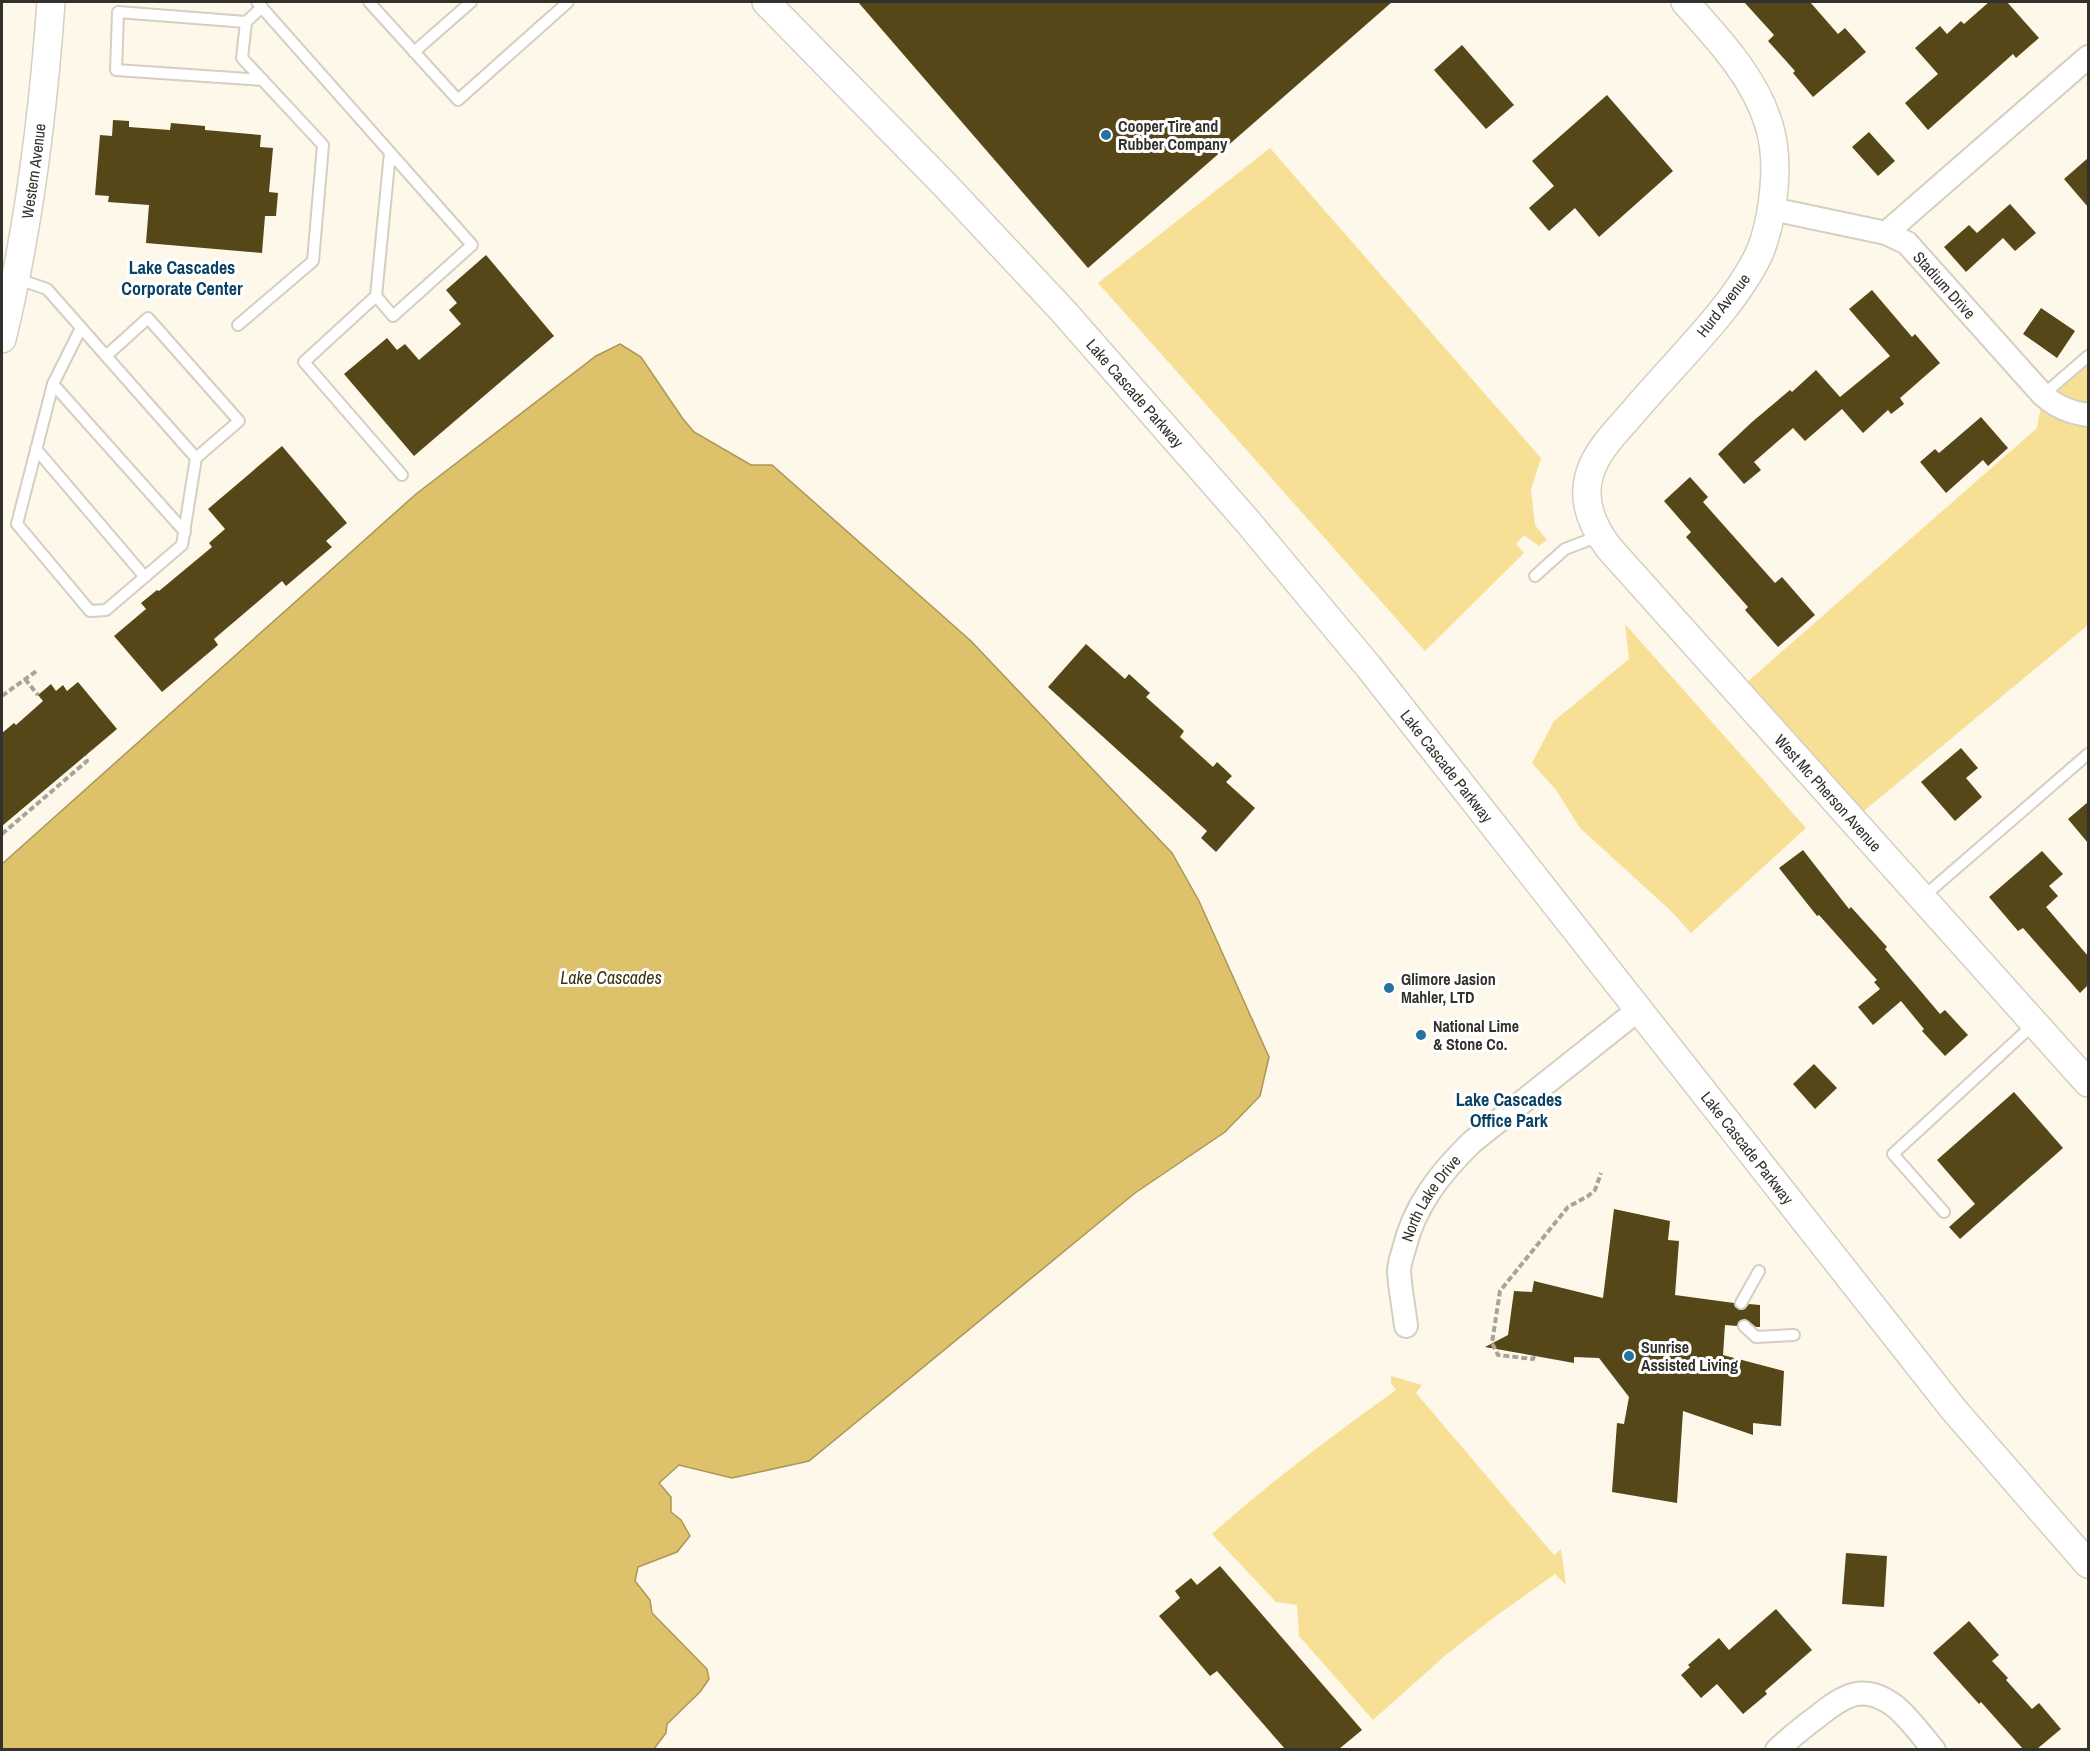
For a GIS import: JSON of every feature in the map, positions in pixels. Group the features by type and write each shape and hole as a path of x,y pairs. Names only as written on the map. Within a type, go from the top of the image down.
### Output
{"street":[{"name":"Western Avenue","path":"2,339 34,169 51,2"},
{"name":"Lake Cascade Parkway","path":"766,2 946,186 1063,311 1248,522 1368,666 1954,1410 2088,1564"},
{"name":"Hurd Avenue","path":"1587,494 1590,473 1606,444 1718,315 1745,279 1759,252 1772,209 1776,166 1769,125 1758,97 1742,70 1685,2"},
{"path":"1886,232 2088,57"},
{"name":"Stadium Drive","path":"1772,209 1886,232 1907,243 2043,395 2062,407 2078,414 2088,415"},
{"name":"West Mc Pherson Avenue","path":"1587,494 1592,521 1599,536 2088,1083"},
{"name":"North Lake Drive","path":"1406,1326 1399,1269 1406,1240 1417,1212 1432,1186 1450,1163 1472,1142 1638,1010"},
{"path":"1777,1749 1840,1698 1856,1694 1868,1694 1883,1699 1897,1708 1934,1749"}],"lane":[{"path":"369,2 458,100 568,2"},
{"path":"414,52 471,2"},
{"path":"238,325 313,261 323,146 242,58 246,22 260,4 472,245 393,316 376,296"},
{"path":"246,22 118,12 116,69 264,80"},
{"path":"390,153 376,296 304,362 402,475"},
{"path":"14,278 47,289 196,458"},
{"path":"81,327 53,384 17,524 90,611 106,610 183,545 196,458 239,421 148,318 106,356"},
{"path":"2043,395 2088,356"},
{"path":"53,384 185,532"},
{"path":"36,449 145,577"},
{"path":"1535,576 1565,549 1599,536"},
{"path":"1923,897 2088,754"},
{"path":"1944,1212 1893,1154 2035,1023"},
{"path":"1741,1303 1759,1271"},
{"path":"1744,1326 1756,1337 1794,1335"}],"path":[{"path":"2,696 38,670"},
{"path":"25,679 38,695"},
{"path":"2,834 24,811 65,776 87,761 85,756"},
{"path":"1533,1356 1533,1359 1498,1354 1492,1343 1500,1291 1568,1207 1595,1190 1601,1173"}],"shaded area":[{"path":"1270,148 1541,458 1531,489 1535,525 1547,540 1539,546 1524,535 1516,544 1524,553 1425,651 1098,283"},
{"path":"2088,356 2088,625 1853,820 1737,691 2037,428 2043,395"},
{"path":"1625,624 1806,828 1691,933 1670,910 1580,828 1556,790 1532,763 1554,721 1629,659"},
{"path":"1391,1376 1422,1385 1416,1393 1554,1555 1561,1549 1566,1585 1555,1574 1447,1654 1373,1720 1299,1636 1297,1605 1276,1602 1212,1534 1302,1460 1396,1390 1391,1383"}],"water":[{"name":"Lake Cascades","path":"620,344 641,357 694,432 751,465 772,465 971,641 1172,853 1199,901 1269,1057 1260,1096 1225,1132 1135,1193 809,1461 732,1478 679,1465 659,1483 671,1497 671,1512 681,1520 690,1536 677,1552 638,1567 635,1581 650,1600 652,1613 707,1669 709,1679 700,1692 667,1724 666,1733 654,1749 2,1749 2,864 416,494 596,356"}],"building":[{"name":"Cooper Tire and Rubber Company","path":"858,2 1392,2 1088,268"},
{"path":"1744,2 1810,2 1838,34 1845,28 1866,52 1813,97 1793,73 1795,71 1768,41 1774,35"},
{"path":"1989,2 2007,2 2039,38 2016,58 2013,54 1928,130 1905,103 1938,74 1915,48 1940,26 1947,34 1961,21 1964,24"},
{"path":"1462,45 1514,105 1486,129 1434,70"},
{"path":"1607,95 1673,171 1599,237 1575,208 1549,231 1529,208 1554,186 1532,161"},
{"path":"113,120 129,121 129,127 170,130 171,123 205,126 205,130 261,135 260,147 273,148 269,192 278,193 276,216 265,216 262,253 146,243 149,205 108,202 109,196 95,195 100,135 112,136"},
{"path":"1869,132 1895,161 1878,176 1852,147"},
{"path":"2088,158 2088,207 2064,179"},
{"path":"2010,204 2036,233 2015,251 2003,238 1966,272 1944,247 1969,225 1977,233"},
{"path":"486,255 554,336 414,456 344,374 387,338 397,350 405,344 419,360 461,324 449,310 457,303 446,290"},
{"path":"1872,290 1912,337 1915,334 1940,363 1900,398 1904,404 1891,414 1888,410 1863,433 1842,409 1805,441 1793,428 1754,462 1761,470 1744,484 1718,454 1752,422 1790,390 1792,392 1816,370 1840,397 1890,356 1849,309"},
{"path":"2041,308 2075,331 2057,358 2023,334"},
{"path":"1981,417 2008,448 1988,466 1983,460 1946,493 1920,462 1935,449 1939,453"},
{"path":"282,446 347,523 326,541 332,547 286,586 282,581 214,639 218,645 162,692 114,636 146,609 141,603 212,547 209,543 225,529 208,509"},
{"path":"1690,477 1708,497 1703,502 1775,583 1782,577 1815,615 1778,647 1745,610 1748,607 1686,537 1691,532 1664,501"},
{"path":"1086,644 1125,679 1129,674 1150,693 1146,697 1184,731 1180,737 1213,767 1217,762 1232,776 1226,782 1255,808 1216,852 1201,838 1207,831 1048,687"},
{"path":"78,682 117,729 2,826 2,733 14,723 16,725 43,701 38,695 51,684 56,691 63,685 67,691"},
{"path":"1961,748 1978,768 1966,778 1982,797 1955,821 1921,782"},
{"path":"2088,802 2088,843 2068,819"},
{"path":"1803,850 1849,909 1851,907 1887,947 1885,949 1940,1014 1945,1010 1968,1035 1945,1056 1922,1031 1924,1029 1901,1001 1873,1025 1858,1007 1880,989 1874,982 1877,980 1819,915 1817,916 1779,868"},
{"path":"2042,851 2063,874 2049,886 2058,896 2046,907 2088,956 2088,985 2080,993 2023,928 2018,931 1989,897"},
{"path":"1814,1064 1837,1088 1815,1109 1793,1084"},
{"path":"2014,1092 2063,1148 1960,1239 1949,1227 1975,1204 1937,1160"},
{"name":"Sunrise Assisted Living","path":"1614,1209 1670,1221 1668,1240 1679,1241 1675,1295 1734,1303 1735,1307 1740,1310 1745,1309 1749,1304 1760,1305 1760,1327 1756,1327 1745,1319 1739,1321 1737,1326 1725,1325 1723,1355 1784,1371 1781,1426 1753,1423 1753,1435 1683,1411 1677,1503 1612,1492 1617,1423 1624,1424 1629,1397 1599,1358 1574,1357 1574,1363 1485,1347 1508,1335 1514,1291 1532,1292 1534,1281 1603,1298"},
{"path":"1846,1553 1887,1556 1884,1607 1842,1604"},
{"path":"1220,1566 1362,1730 1339,1749 1285,1749 1217,1671 1210,1676 1159,1616 1180,1598 1175,1591 1191,1578 1197,1585"},
{"path":"1776,1609 1812,1650 1765,1691 1767,1694 1743,1714 1717,1684 1701,1698 1681,1675 1690,1667 1688,1665 1719,1638 1729,1650"},
{"path":"1969,1621 1999,1655 1992,1661 2008,1678 2006,1680 2032,1709 2039,1703 2061,1729 2037,1749 2023,1749 1933,1653"}],"place":[{"name":"Cooper Tire and Rubber Company","path":"1106,135"},
{"name":"Glimore Jasion Mahler, LTD","path":"1389,988"},
{"name":"National Lime & Stone Co.","path":"1421,1035"},
{"name":"Sunrise Assisted Living","path":"1629,1356"}],"district":[{"name":"Lake Cascades Corporate Center","path":"182,278"},
{"name":"Lake Cascades Office Park","path":"1509,1110"}]}
